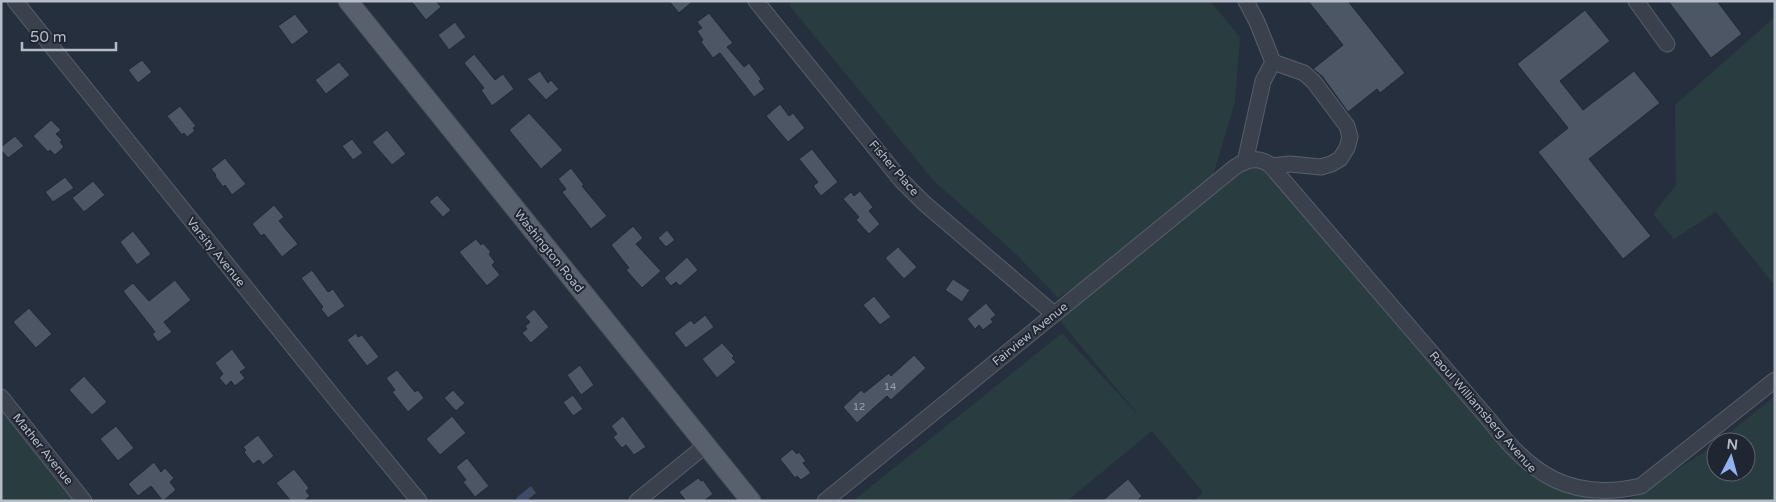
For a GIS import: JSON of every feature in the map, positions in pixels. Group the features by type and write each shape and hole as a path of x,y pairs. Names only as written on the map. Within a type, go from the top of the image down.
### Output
{"main road":[{"name":"Washington Road","path":"348,1 751,501"}],"street":[{"name":"Varsity Avenue","path":"14,1 419,501"},
{"name":"Fisher Place","path":"756,1 901,180 924,203 1054,314"},
{"path":"1240,165 1259,159 1272,166 1290,164 1321,167 1340,159 1347,148 1350,137 1347,126 1314,82 1304,73 1273,62 1257,22 1246,1"},
{"path":"1636,1 1667,44"},
{"path":"1240,165 1263,81 1273,62"},
{"name":"Fairview Avenue","path":"825,501 1240,165"},
{"name":"Raoul Williamsberg Avenue","path":"1272,166 1521,461 1541,479 1560,490 1578,495 1607,497 1641,486 1775,380"},
{"name":"Mather Avenue","path":"1,397 84,501"},
{"path":"637,501 706,445"}],"shaded area":[{"path":"792,1 1210,1 1240,37 1235,102 1209,189 1259,159 1322,224 1560,490 1593,497 1596,501 1194,501 1203,492 1152,431 1067,501 853,501 1062,333 1141,418 1054,314 1133,249 1058,298 1016,254 934,181 789,5"},
{"path":"1775,17 1775,286 1716,212 1674,239 1653,214 1676,185 1675,105"},
{"path":"1775,396 1775,501 1625,501 1638,495 1706,451 1706,482 1756,482 1756,432 1730,432"},
{"path":"1,408 76,501 1,501"}],"water":[{"path":"531,486 536,493 526,501 518,501 516,498"}],"building":[{"path":"411,1 436,1 441,7 426,20"},
{"path":"669,1 693,1 679,13"},
{"path":"1308,1 1348,1 1405,73 1380,93 1377,89 1348,112 1322,76 1313,69 1343,45"},
{"path":"1668,1 1717,1 1742,34 1711,58"},
{"path":"1585,10 1610,41 1560,81 1583,110 1634,71 1660,103 1589,159 1651,236 1623,259 1538,152 1568,128 1517,64"},
{"path":"709,13 733,43 727,47 744,67 749,63 761,79 759,81 765,89 754,97 720,53 713,58 701,42 703,40 697,31 702,28 697,22"},
{"path":"295,14 309,32 292,45 278,26"},
{"path":"455,22 466,37 449,50 438,35"},
{"path":"474,54 495,80 503,74 514,89 492,106 481,90 484,88 464,63"},
{"path":"142,60 152,72 138,83 128,70"},
{"path":"339,62 350,75 326,94 315,80"},
{"path":"540,71 548,83 551,80 559,89 546,100 527,79"},
{"path":"780,104 789,116 793,113 805,128 788,142 766,116"},
{"path":"180,106 196,126 193,128 195,131 187,137 184,133 182,135 167,116"},
{"path":"529,113 563,150 541,169 509,130"},
{"path":"51,120 61,130 56,134 62,140 60,142 64,147 55,155 50,150 48,152 33,136"},
{"path":"387,130 406,154 392,165 372,142"},
{"path":"15,136 24,146 8,158 1,150 1,147"},
{"path":"352,139 363,153 353,160 342,146"},
{"path":"812,149 838,182 821,196 813,186 818,182 799,159"},
{"path":"225,158 246,184 232,195 225,185 223,187 211,169"},
{"path":"571,168 584,185 582,186 607,216 591,229 562,192 566,189 558,179"},
{"path":"65,177 74,188 53,202 45,192"},
{"path":"93,181 105,195 84,212 72,198"},
{"path":"860,191 873,207 869,211 880,224 869,234 856,220 859,217 843,199 851,192 854,196"},
{"path":"437,195 451,210 443,217 429,202"},
{"path":"274,205 284,217 279,221 298,244 282,257 264,234 261,236 252,224"},
{"path":"633,226 643,238 636,244 661,271 642,288 626,270 629,268 611,245"},
{"path":"667,230 675,240 666,247 658,238"},
{"path":"133,231 151,254 137,265 120,242"},
{"path":"476,239 481,245 483,243 491,252 489,254 495,262 492,265 500,275 487,286 459,252"},
{"path":"898,247 917,267 904,279 885,258"},
{"path":"687,257 698,270 680,286 676,282 671,286 664,278"},
{"path":"312,270 328,292 333,289 345,306 328,318 321,309 323,307 301,278"},
{"path":"953,279 970,290 962,302 945,290"},
{"path":"175,280 191,300 164,322 172,332 158,342 152,334 155,332 123,291 133,283 149,301"},
{"path":"874,296 891,317 880,325 863,305"},
{"path":"986,303 996,315 991,319 993,322 983,330 979,325 975,329 967,319"},
{"path":"29,308 52,334 36,348 13,322"},
{"path":"534,309 549,327 531,343 522,333 527,329 525,326 530,322 525,317"},
{"path":"705,315 714,327 686,348 674,333 691,320 694,324"},
{"path":"356,333 358,337 362,335 379,357 367,366 347,340"},
{"path":"722,343 734,356 732,358 736,362 717,378 702,359"},
{"path":"232,349 246,368 240,372 245,378 235,386 231,381 226,386 219,378 223,374 215,363"},
{"path":"914,355 926,368 891,400 887,396 857,423 843,407 861,390 864,393 889,373 891,376"},
{"path":"580,365 594,385 581,395 567,375"},
{"path":"397,370 415,392 418,390 424,398 408,412 392,392 395,390 386,378"},
{"path":"84,376 107,402 92,415 69,390"},
{"path":"453,390 465,403 456,411 444,398"},
{"path":"573,395 583,409 573,416 563,402"},
{"path":"452,416 466,433 440,455 426,439"},
{"path":"623,416 646,447 634,455 626,445 622,448 613,437 617,434 611,426"},
{"path":"116,426 134,448 118,461 100,439"},
{"path":"258,435 274,456 263,465 259,460 253,464 244,452 246,450 243,447"},
{"path":"792,449 797,454 799,452 806,461 803,463 811,473 801,480 797,476 795,478 780,459"},
{"path":"467,458 489,486 475,497 463,482 466,480 456,467"},
{"path":"154,462 161,472 165,468 174,478 170,482 176,490 163,501 151,486 138,496 128,484"},
{"path":"294,469 309,488 306,491 310,496 304,501 291,501 276,483"},
{"path":"698,478 701,481 703,480 713,494 704,501 686,501 679,492"},
{"path":"1128,479 1142,496 1137,501 1102,501"}]}
